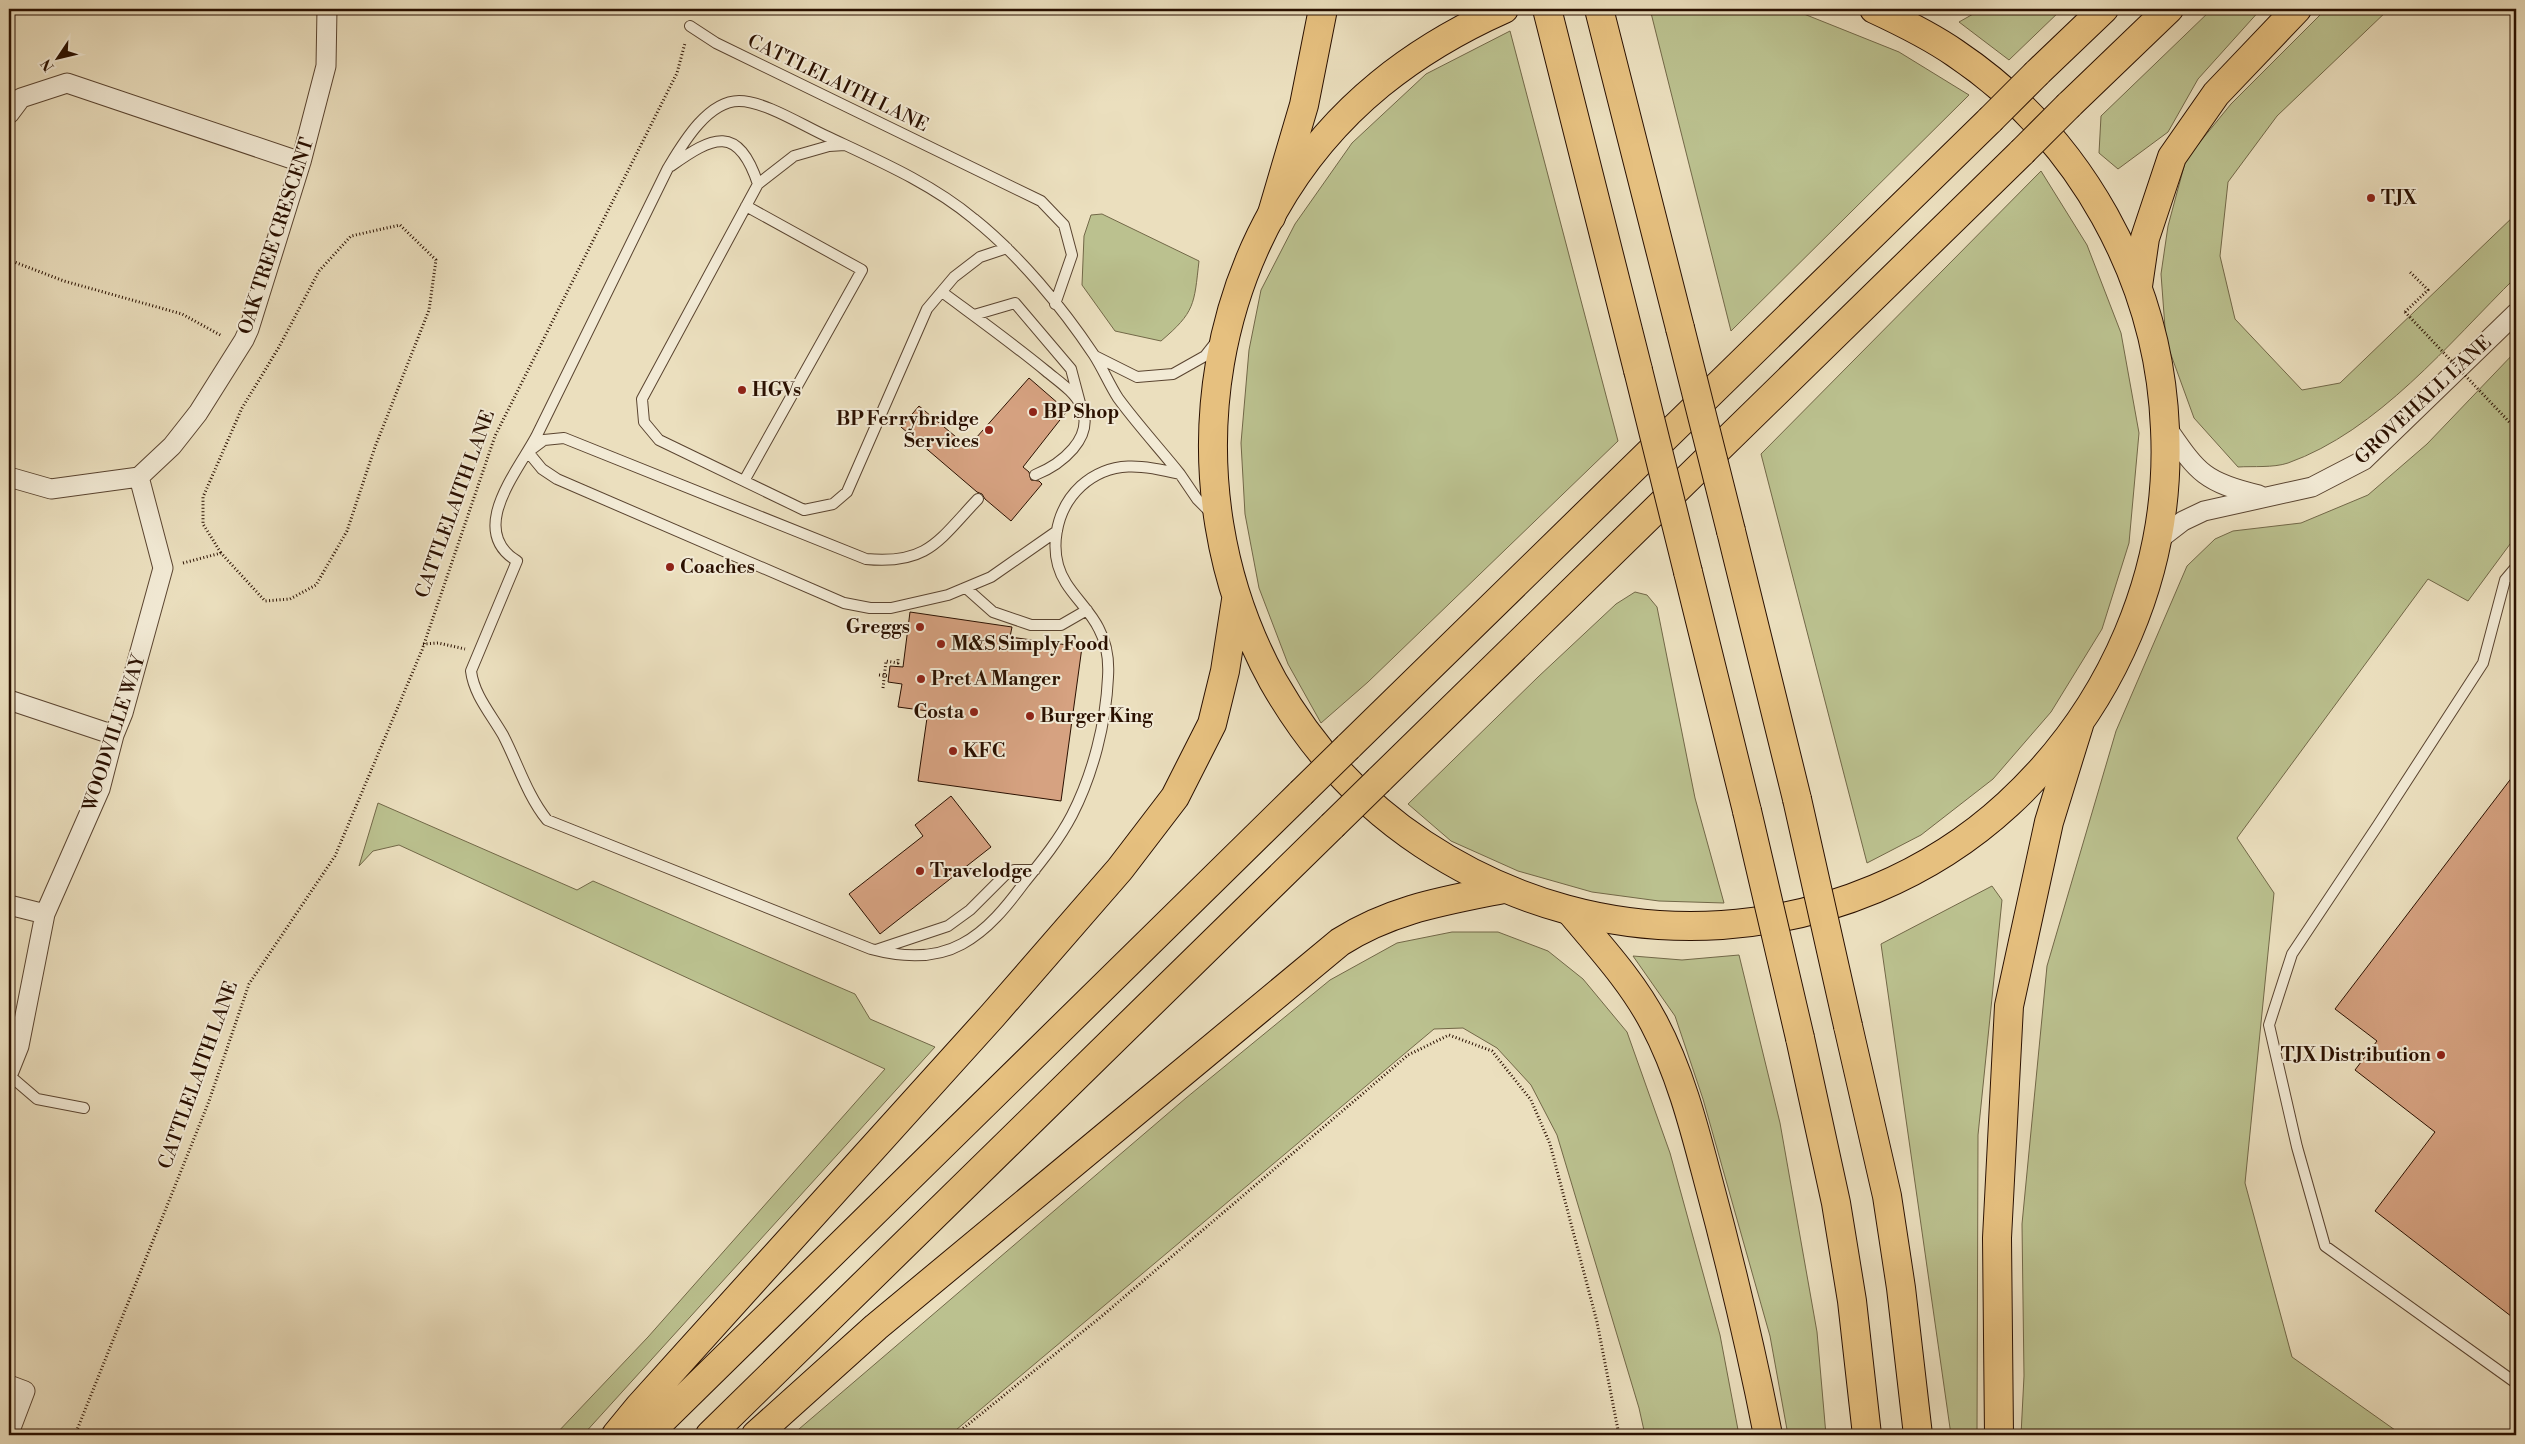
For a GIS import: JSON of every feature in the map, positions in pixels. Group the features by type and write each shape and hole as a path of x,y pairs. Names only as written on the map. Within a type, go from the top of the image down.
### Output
{"highway":[{"path":"1271,217 1304,105 1323,9"},
{"path":"1504,9 1467,25 1419,54 1375,88 1330,134 1301,170 1271,217 1253,253 1227,327 1218,372 1213,417 1212,462 1217,519 1236,600 1258,653 1286,704 1327,758 1360,794 1404,831 1452,863 1504,889 1570,911 1635,923 1702,926 1760,921 1800,914 1864,894 1930,862 1990,820 2027,787 2054,757 2079,725 2110,674 2135,620 2153,561 2157,541 2164,500 2165,425 2157,353 2138,286 2108,220 2084,181 2056,144 2025,110 1990,79 1953,51 1913,28 1874,9"},
{"path":"1546,9 1747,811 1800,1038 1836,1203 1852,1301 1867,1435"},
{"path":"1599,9 1731,531 1796,799 1887,1196 1901,1288 1918,1435"},
{"path":"647,1435 2104,9"},
{"path":"710,1435 2169,9"},
{"path":"2138,286 2145,238 2172,157 2216,94 2297,9"},
{"path":"616,1435 639,1407 994,1015 1120,869 1175,797 1212,724 1225,671 1236,600"},
{"path":"1999,1435 1997,1238 2009,1006 2049,822 2079,725"},
{"path":"756,1435 876,1327 1340,942 1364,927 1395,913 1504,889"},
{"path":"1570,911 1624,974 1654,1022 1672,1062 1691,1118 1720,1224 1746,1328 1768,1435"}],"street":[{"name":"OAK TREE CRESCENT","path":"139,477 172,446 198,413 240,347 249,329 301,162 326,66 327,9"},
{"path":"9,114 21,98 67,83 301,162"},
{"name":"GROVEHALL LANE","path":"2157,541 2182,520 2204,511 2312,487 2364,460 2516,313"},
{"name":"GROVEHALL LANE","path":"2165,425 2194,466 2214,482 2228,488 2267,497"},
{"path":"9,477 51,489 139,477 163,568"},
{"name":"WOODVILLE WAY","path":"9,1073 20,1046 45,914 100,789 163,568"},
{"path":"9,700 114,735"},
{"path":"9,905 45,914"},
{"path":"9,1385 25,1391 9,1433"}],"lane":[{"name":"CATTLELAITH LANE","path":"690,26 716,43 1041,201 1064,226 1072,255 1055,304"},
{"path":"1180,474 1150,466 1129,465 1108,469 1090,479 1074,493 1063,511 1057,532 1056,549 1059,566 1066,582 1099,629 1107,651 1108,678 1096,750 1086,784 1072,816 1008,905 984,930 962,944 940,952 916,956 894,955 876,950 547,820 536,806 503,736 473,685 471,671 517,561 507,555 500,546 494,528 498,507 514,470 528,452 668,168 687,136 701,121 720,107 737,100 755,103 846,145 938,192 974,218 1007,248 1055,304 1094,355 1118,398 1180,474 1197,499 1217,519"},
{"path":"668,168 697,147 716,140 725,141 746,154 758,184"},
{"path":"846,145 829,146 794,156 758,184 642,399 644,422 659,440 804,510 833,504 847,492 927,309 954,277 980,257 1007,248"},
{"path":"744,482 862,270 746,206"},
{"path":"942,292 1067,388 1081,406"},
{"path":"974,315 1015,302 1071,369 1085,422 1079,440 1066,458 1035,475"},
{"path":"1094,355 1137,377 1173,374 1205,356 1227,327"},
{"path":"528,452 544,440 564,438 866,559 891,562 918,556 938,542 978,499"},
{"path":"528,452 542,470 557,479 844,602 870,608 891,608 948,595 966,588 991,577 1057,532"},
{"path":"2516,567 2505,580 2483,663 2292,954 2269,1025 2297,1147 2325,1246 2516,1383"},
{"path":"966,588 993,612 1031,624 1061,625 1087,610"},
{"path":"876,950 948,926 970,910 1007,872 1035,870"},
{"path":"9,1073 37,1099 84,1108"}],"path":[{"name":"CATTLELAITH LANE","path":"75,1435 209,1101 250,984 336,856 423,644 495,436 677,73 690,26"},
{"path":"400,225 436,260 429,310 375,447 347,531 316,585 290,599 265,601 221,553 202,524 203,497 242,408 279,347 319,271 351,236 400,225"},
{"path":"9,260 64,281 182,314 240,347"},
{"path":"2409,271 2428,290 2405,312 2515,428"},
{"path":"163,568 221,553"},
{"path":"423,644 438,643 479,653"},
{"path":"883,688 887,675 886,661 898,663 898,658"},
{"path":"879,675 887,675"},
{"path":"954,1435 1102,1316 1408,1055 1449,1035 1492,1050 1531,1100 1550,1144 1597,1322 1619,1435"}],"green space":[{"path":"1650,9 1768,9 1804,14 1899,52 1969,95 1731,331"},
{"path":"1982,9 2062,9 2009,60 1959,22"},
{"path":"2212,9 2261,9 2198,79 2168,132 2118,169 2099,153 2101,116"},
{"path":"2326,9 2389,9 2277,116 2228,182 2220,256 2235,319 2302,390 2340,383 2516,214 2516,277 2411,383 2352,430 2321,449 2282,465 2238,467 2194,418 2166,341 2161,274 2168,226 2186,159 2231,104"},
{"path":"1510,31 1618,441 1368,682 1321,723 1288,664 1259,588 1245,514 1241,443 1249,350 1261,290 1295,224 1352,143 1426,74"},
{"path":"2041,171 2087,245 2121,333 2139,433 2129,543 2102,629 2051,712 1993,779 1921,835 1867,863 1761,454"},
{"path":"1102,214 1199,261 1196,288 1191,307 1181,322 1161,341 1115,331 1082,285 1084,236 1091,215"},
{"path":"2516,351 2516,536 2468,601 2428,579 2237,838 2274,893 2245,1183 2292,1357 2402,1435 2021,1435 2024,1376 2022,1224 2047,966 2116,731 2187,566 2215,539 2233,531 2301,523 2368,495 2427,444"},
{"path":"1635,592 1647,595 1657,607 1695,798 1724,903 1659,901 1592,892 1518,871 1451,841 1408,804 1616,604"},
{"path":"378,803 577,890 593,881 855,994 870,1019 935,1047 583,1435 555,1435 648,1337 885,1069 399,845 373,851 359,866"},
{"path":"1992,886 2002,900 1978,1135 1977,1435 1951,1435 1881,944"},
{"path":"1452,932 1498,932 1548,951 1583,979 1627,1032 1670,1153 1720,1335 1739,1435 1645,1435 1639,1408 1557,1135 1531,1085 1497,1048 1463,1028 1434,1029 950,1435 792,1435 1186,1098 1330,980 1397,943"},
{"path":"1739,955 1780,1123 1817,1332 1826,1435 1788,1435 1770,1336 1703,1099 1675,1016 1633,956 1682,960"}],"building":[{"path":"1029,378 1067,411 1023,467 1029,472 1031,480 1039,481 1042,484 1011,521 985,499 982,494 977,492 901,427 919,406 968,447"},
{"path":"910,612 1012,627 1010,637 1082,647 1061,801 918,781 928,711 898,707 902,684 888,682 890,666 903,667"},
{"name":"TJX Distribution","path":"2516,772 2516,1320 2375,1211 2435,1132 2355,1070 2377,1041 2335,1009"},
{"name":"Travelodge","path":"951,796 991,847 880,934 849,894 923,836 915,825"}],"place":[{"name":"TJX","path":"2371,198"},
{"name":"HGVs","path":"742,390"},
{"name":"BP Shop","path":"1033,412"},
{"name":"BP Ferrybridge Services","path":"989,430"},
{"name":"Coaches","path":"670,567"},
{"name":"Greggs","path":"920,627"},
{"name":"M&S Simply Food","path":"941,644"},
{"name":"Pret A Manger","path":"921,679"},
{"name":"Costa","path":"974,712"},
{"name":"Burger King","path":"1030,716"},
{"name":"KFC","path":"953,751"},
{"name":"Travelodge","path":"920,871"},
{"name":"TJX Distribution","path":"2441,1055"}]}
